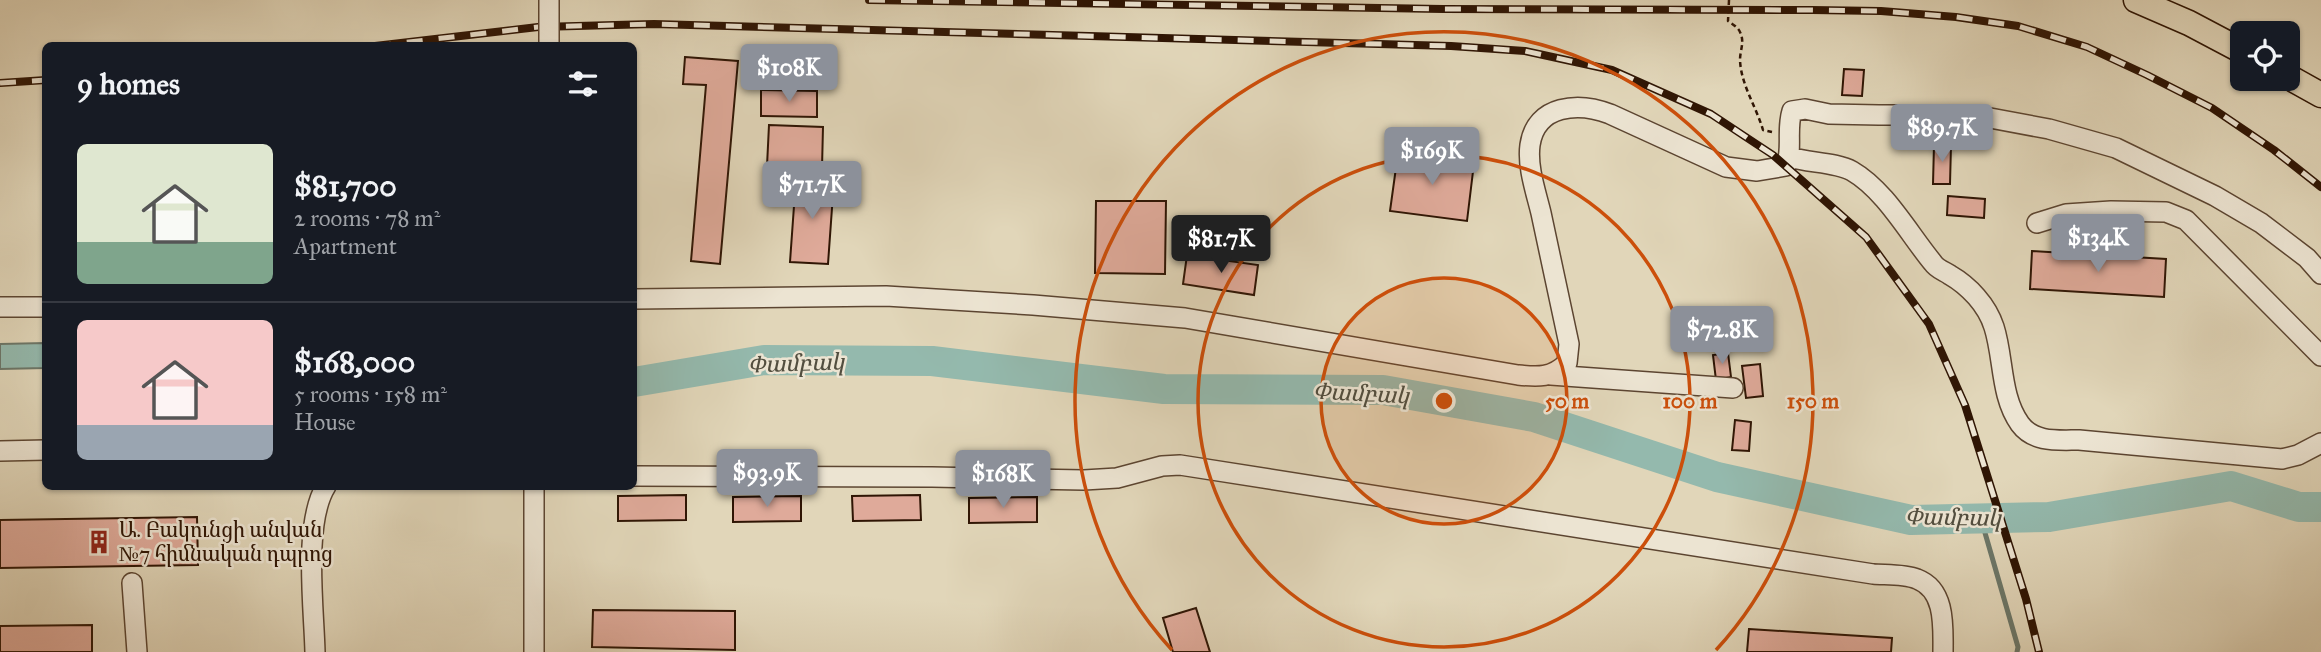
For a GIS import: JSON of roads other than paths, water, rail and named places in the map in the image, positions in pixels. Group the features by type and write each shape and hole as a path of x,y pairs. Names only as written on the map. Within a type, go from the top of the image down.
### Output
{"main road":[{"path":"2136,0 2230,45"},
{"path":"2300,83 2321,95"}],"street":[{"path":"549,0 549,42"},
{"path":"1551,376 1567,363 1569,344 1530,157 1530,143 1541,119 1550,112 1566,108 1594,108 1726,167 1757,172 1786,166 1790,157 1788,123 1792,111 1805,109 1829,114 1879,116 1974,115 2049,129 2116,148 2215,196 2262,223 2307,258 2321,274"},
{"path":"1790,157 1809,163 1835,165 1852,171 1894,212 1935,266 1969,288 1994,325 2008,399 2022,426 2032,435 2050,440 2079,440 2282,459 2298,455 2321,443"},
{"path":"2037,223 2066,214 2111,211 2166,212 2186,220 2321,356"},
{"path":"637,299 886,296 1033,305 1185,318 1518,375 1733,388"},
{"path":"0,307 42,307"},
{"path":"0,451 42,450"},
{"path":"637,476 1084,480 1117,478 1162,466 1180,465 1860,572 1916,578 1931,587 1939,603 1943,619 1943,652"},
{"path":"315,652 312,538 319,498 324,490"},
{"path":"534,490 534,652"},
{"path":"132,583 136,652"}],"water":[{"path":"42,343 42,368 0,369 0,344"}],"waterway":[{"name":"Փամբակ","path":"637,381 764,360 932,361 1164,389 1383,390 1534,417 1717,477 1911,520 2049,517 2231,486 2299,507 2321,507"},
{"path":"1981,519 2018,647 2017,652"}],"railway":[{"path":"869,0 1443,9 1881,11 1956,17 2018,26 2087,47 2212,108 2274,150 2321,187"},
{"path":"409,42 538,27 654,24 1451,46 1525,51 1612,70 1711,114 1773,155 1866,237 1929,324 1965,405 2026,599 2039,652"},
{"path":"0,83 42,80"}],"place":[{"name":"Ա. Բակունցի անվան №7 հիմնական դպրոց","path":"99,542"}]}
